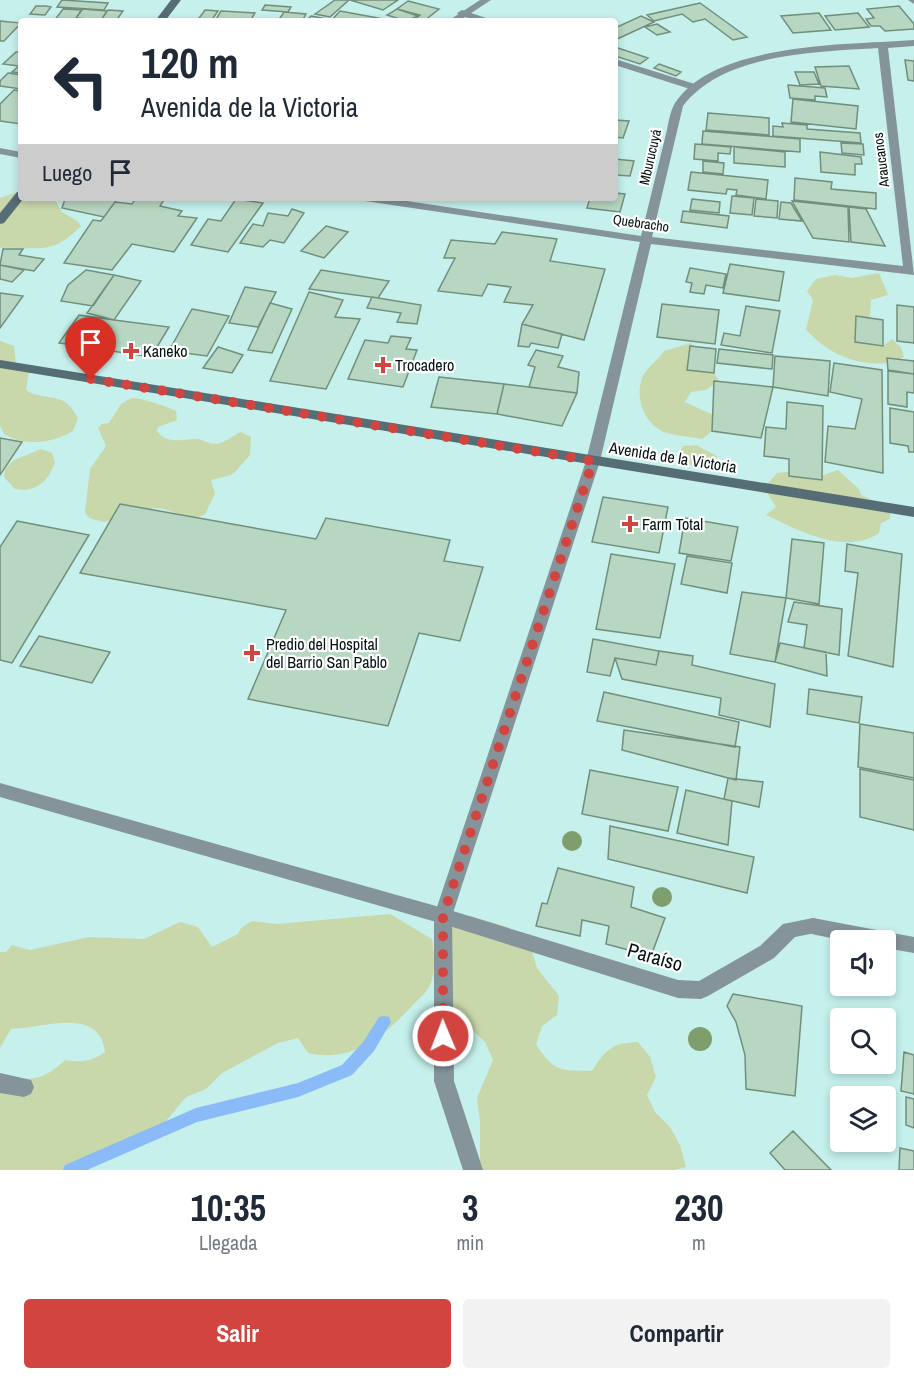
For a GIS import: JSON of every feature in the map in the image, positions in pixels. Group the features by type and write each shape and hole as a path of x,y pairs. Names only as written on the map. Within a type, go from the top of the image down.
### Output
{"main road":[{"path":"162,18 176,0"},
{"path":"0,221 18,198"},
{"name":"Avenida de la Victoria","path":"0,364 914,512"}],"street":[{"path":"456,18 486,0"},
{"path":"462,13 477,18"},
{"name":"Mburucuyá","path":"473,1170 444,1081 443,916 593,461 678,106 694,87 731,68 762,60 914,43"},
{"name":"Araucanos","path":"883,46 912,271"},
{"path":"618,63 694,87"},
{"path":"0,152 18,155"},
{"name":"Quebracho","path":"385,201 646,240 912,271"},
{"name":"Paraíso","path":"0,790 443,916 678,989 701,990 767,952 790,930 813,926 914,945"},
{"path":"0,1083 24,1087"}],"green space":[{"path":"15,193 18,194 18,201 56,201 62,212 81,226 70,236 52,246 0,248 0,198"},
{"path":"879,273 888,295 871,300 869,327 856,336 866,344 883,346 892,339 901,347 904,357 878,364 849,359 828,349 806,330 813,300 807,291 816,279 835,275 852,278"},
{"path":"0,341 14,346 16,364 29,372 26,389 29,392 56,398 72,409 78,418 73,431 48,441 39,442 21,441 4,434 0,426"},
{"path":"691,343 700,351 719,381 706,390 691,392 685,402 713,415 719,426 702,439 660,430 644,413 640,398 643,376 664,351"},
{"path":"132,398 176,411 177,420 158,427 157,431 161,436 171,440 197,439 217,444 241,432 251,437 250,455 235,472 211,480 215,494 205,514 192,517 153,508 147,512 104,522 89,518 85,512 90,469 106,446 98,428 102,424 109,423 121,404"},
{"path":"696,445 717,456 715,465 702,469 682,462 679,454 683,446"},
{"path":"41,449 52,453 55,462 49,475 35,487 15,489 4,477 5,469 14,460"},
{"path":"838,470 859,489 861,495 890,508 890,519 881,523 879,533 852,542 837,541 807,533 766,515 776,507 764,488 777,473 794,471 812,479"},
{"path":"390,914 432,939 434,968 432,980 426,991 390,1028 366,1045 353,1051 324,1055 308,1053 298,1038 278,1043 222,1073 206,1089 186,1097 156,1133 111,1147 88,1170 0,1170 0,1077 36,1078 50,1072 65,1060 86,1060 105,1052 100,1038 92,1029 81,1024 67,1023 11,1029 0,1048 0,952 6,952 12,945 30,950 89,937 144,939 180,922 198,927 212,947 238,934 241,928 252,921 277,924"},
{"path":"471,916 507,927 523,937 532,951 537,968 559,996 557,1015 542,1026 536,1044 553,1065 565,1070 592,1071 606,1052 622,1044 638,1042 650,1057 656,1077 647,1095 655,1112 670,1127 680,1145 686,1167 675,1170 480,1170 480,1121 477,1098 493,1060 485,1042 455,1013 444,977 445,941 455,924"}],"building":[{"path":"62,0 108,3 104,10 57,7"},
{"path":"335,0 349,0 330,17 315,14"},
{"path":"350,0 398,0 383,10"},
{"path":"408,1 439,9 428,18 416,18 420,15 397,9"},
{"path":"700,3 747,37 733,40 705,19 693,22 682,14 654,21 647,15"},
{"path":"265,5 291,7 288,12 262,10"},
{"path":"36,6 51,7 45,15 30,14"},
{"path":"899,6 914,24 914,29 885,31 880,26 871,26 866,19 874,18 867,9"},
{"path":"63,9 82,10 76,18 56,18"},
{"path":"82,9 107,11 102,18 76,18"},
{"path":"397,9 418,16 396,18 387,15"},
{"path":"108,10 123,11 118,18 102,18"},
{"path":"205,10 218,11 213,18 199,18"},
{"path":"221,11 255,13 252,18 217,18"},
{"path":"340,11 378,18 334,18"},
{"path":"284,12 306,14 304,18 280,18"},
{"path":"819,13 831,30 793,33 781,16"},
{"path":"858,13 869,27 835,30 825,16"},
{"path":"641,16 654,22 618,39 618,27"},
{"path":"0,21 18,23 18,26 4,41 0,41"},
{"path":"657,24 670,32 657,35 645,27"},
{"path":"618,48 648,58 640,64 618,57"},
{"path":"16,52 18,52 18,66 3,64"},
{"path":"905,60 914,61 914,81 908,80"},
{"path":"659,64 681,72 676,76 654,68"},
{"path":"849,66 859,89 821,86 815,67"},
{"path":"795,72 814,72 819,84 800,85"},
{"path":"8,73 18,75 18,89 0,86 0,81"},
{"path":"788,85 825,88 827,97 815,96 815,100 790,98"},
{"path":"14,90 18,91 18,124 0,121 0,104"},
{"path":"793,99 858,106 856,129 791,122"},
{"path":"708,113 769,118 769,135 706,130"},
{"path":"618,120 629,121 623,138 618,137"},
{"path":"782,123 807,125 807,129 860,133 861,143 773,136 773,126 783,127"},
{"path":"703,131 800,139 800,152 702,144"},
{"path":"841,143 863,144 864,155 842,153"},
{"path":"695,144 731,147 730,154 718,153 718,161 694,159"},
{"path":"734,147 785,152 785,167 734,163"},
{"path":"820,152 861,157 862,164 855,164 855,175 821,172"},
{"path":"618,159 634,161 630,176 618,175"},
{"path":"703,161 724,163 723,174 703,172"},
{"path":"691,172 768,180 766,199 736,195 737,190 727,189 726,194 688,190"},
{"path":"795,178 832,182 831,189 876,193 876,209 794,200"},
{"path":"618,193 625,194 620,212 587,208 589,201 618,201"},
{"path":"732,196 754,198 752,215 730,213"},
{"path":"692,199 720,202 719,213 690,210"},
{"path":"756,199 778,201 777,218 754,216"},
{"path":"64,201 116,201 104,217 62,208"},
{"path":"134,201 163,201 160,206 182,211 178,216 197,218 174,252 132,244 112,270 64,263 93,220 101,221 115,202 132,204"},
{"path":"235,201 263,203 228,252 191,245 208,219 221,221"},
{"path":"792,201 848,207 849,242 813,238"},
{"path":"781,202 791,203 802,221 779,219"},
{"path":"849,207 866,209 885,246 851,242"},
{"path":"292,209 304,213 284,243 270,240 263,247 240,243 253,224 263,226 268,213 288,216"},
{"path":"683,211 729,216 727,228 681,222"},
{"path":"326,226 348,232 324,258 301,251"},
{"path":"502,232 557,239 550,261 605,269 584,340 522,324 533,305 504,302 511,287 488,284 482,296 438,291 455,258 444,258 451,240 495,244"},
{"path":"3,249 23,249 19,255 44,259 34,271 0,265"},
{"path":"730,264 784,272 779,301 723,293"},
{"path":"0,265 24,270 12,282 0,279"},
{"path":"690,268 726,274 723,288 706,285 704,294 690,292 692,283 686,282"},
{"path":"86,270 114,275 93,306 61,301 68,285"},
{"path":"321,270 389,281 378,298 309,289"},
{"path":"114,275 141,281 114,320 87,313"},
{"path":"245,287 276,292 258,327 229,323"},
{"path":"309,292 343,300 335,317 360,319 326,389 270,381"},
{"path":"0,293 23,296 0,328"},
{"path":"372,297 421,305 417,324 397,322 401,313 367,308"},
{"path":"270,303 292,309 272,353 248,350"},
{"path":"662,304 719,310 715,344 657,337"},
{"path":"897,305 914,307 914,343 897,341"},
{"path":"746,306 780,311 772,353 721,345 724,333 740,336"},
{"path":"192,309 229,316 207,356 169,351"},
{"path":"79,315 169,327 151,357 59,343"},
{"path":"856,316 883,320 883,346 855,342"},
{"path":"522,324 562,334 558,348 531,343 529,347 518,346"},
{"name":"Trocadero","path":"391,336 411,338 406,349 417,350 403,387 348,379 365,340 388,343"},
{"path":"690,346 716,349 714,373 687,370"},
{"path":"218,347 243,355 232,373 203,368"},
{"path":"719,349 773,355 772,369 717,363"},
{"path":"536,350 563,356 558,367 579,372 577,393 529,387 535,367 528,365"},
{"path":"775,356 830,361 828,396 773,387"},
{"path":"887,358 914,361 914,374 888,370"},
{"path":"834,363 882,370 883,473 825,462 828,426 855,429 862,399 830,392"},
{"path":"888,371 914,374 914,393 907,392 907,407 888,404"},
{"path":"439,377 504,384 497,414 431,407"},
{"path":"714,381 773,387 761,438 712,431"},
{"path":"504,384 577,393 562,426 497,414"},
{"path":"787,402 823,406 822,480 789,476 789,459 764,456 766,427 786,429"},
{"path":"890,408 914,412 914,452 909,452 908,446 890,443"},
{"path":"0,438 22,442 0,475"},
{"name":"Farm Total","path":"603,497 668,507 659,553 592,542"},
{"path":"120,504 316,539 326,518 450,540 444,561 483,567 460,641 419,633 388,726 248,699 286,610 80,573"},
{"path":"685,518 738,527 731,561 679,553"},
{"path":"17,521 89,535 12,663 0,660 0,547"},
{"path":"792,539 824,543 819,604 786,598"},
{"path":"847,544 902,554 893,667 848,656 858,573 845,571"},
{"path":"611,554 675,564 660,638 596,629"},
{"path":"687,556 732,563 727,593 681,584"},
{"path":"742,592 786,598 775,662 730,654"},
{"path":"794,602 842,609 839,655 804,648 807,625 788,622"},
{"path":"39,636 110,652 92,683 20,666"},
{"path":"593,639 659,651 656,665 615,658 610,676 587,672"},
{"path":"780,643 826,652 827,676 775,662"},
{"path":"659,651 693,656 692,665 775,684 770,727 719,715 721,698 622,679 615,658 656,665"},
{"path":"809,689 862,697 859,723 807,714"},
{"path":"604,692 739,722 735,747 597,721"},
{"path":"860,724 914,733 914,778 858,767"},
{"path":"624,730 740,747 736,780 622,750"},
{"path":"860,769 914,780 914,830 860,817"},
{"path":"590,770 678,787 668,831 582,814"},
{"path":"728,778 763,782 759,807 724,799"},
{"path":"686,790 732,801 728,845 677,833"},
{"path":"610,826 754,857 747,893 608,859"},
{"path":"558,868 634,887 631,907 665,918 651,956 606,944 609,926 582,920 580,936 536,926 542,903 547,904"},
{"path":"733,994 802,1006 795,1096 746,1089 745,1055 736,1022 727,1006"},
{"path":"904,1052 914,1055 914,1094 901,1091"},
{"path":"906,1097 914,1099 914,1128 906,1125"},
{"path":"793,1131 831,1170 785,1170 770,1153"},
{"path":"900,1148 914,1151 914,1170 899,1170"}],"waterway":[{"path":"70,1170 196,1115 298,1090 347,1070 369,1046 384,1022"}],"place":[{"name":"Kaneko","path":"131,351"},
{"name":"Trocadero","path":"383,365"},
{"name":"Farm Total","path":"630,524"},
{"name":"Predio del Hospital del Barrio San Pablo","path":"252,653"}],"route":[{"path":"91,379 593,461 443,916 443,1036"}]}
